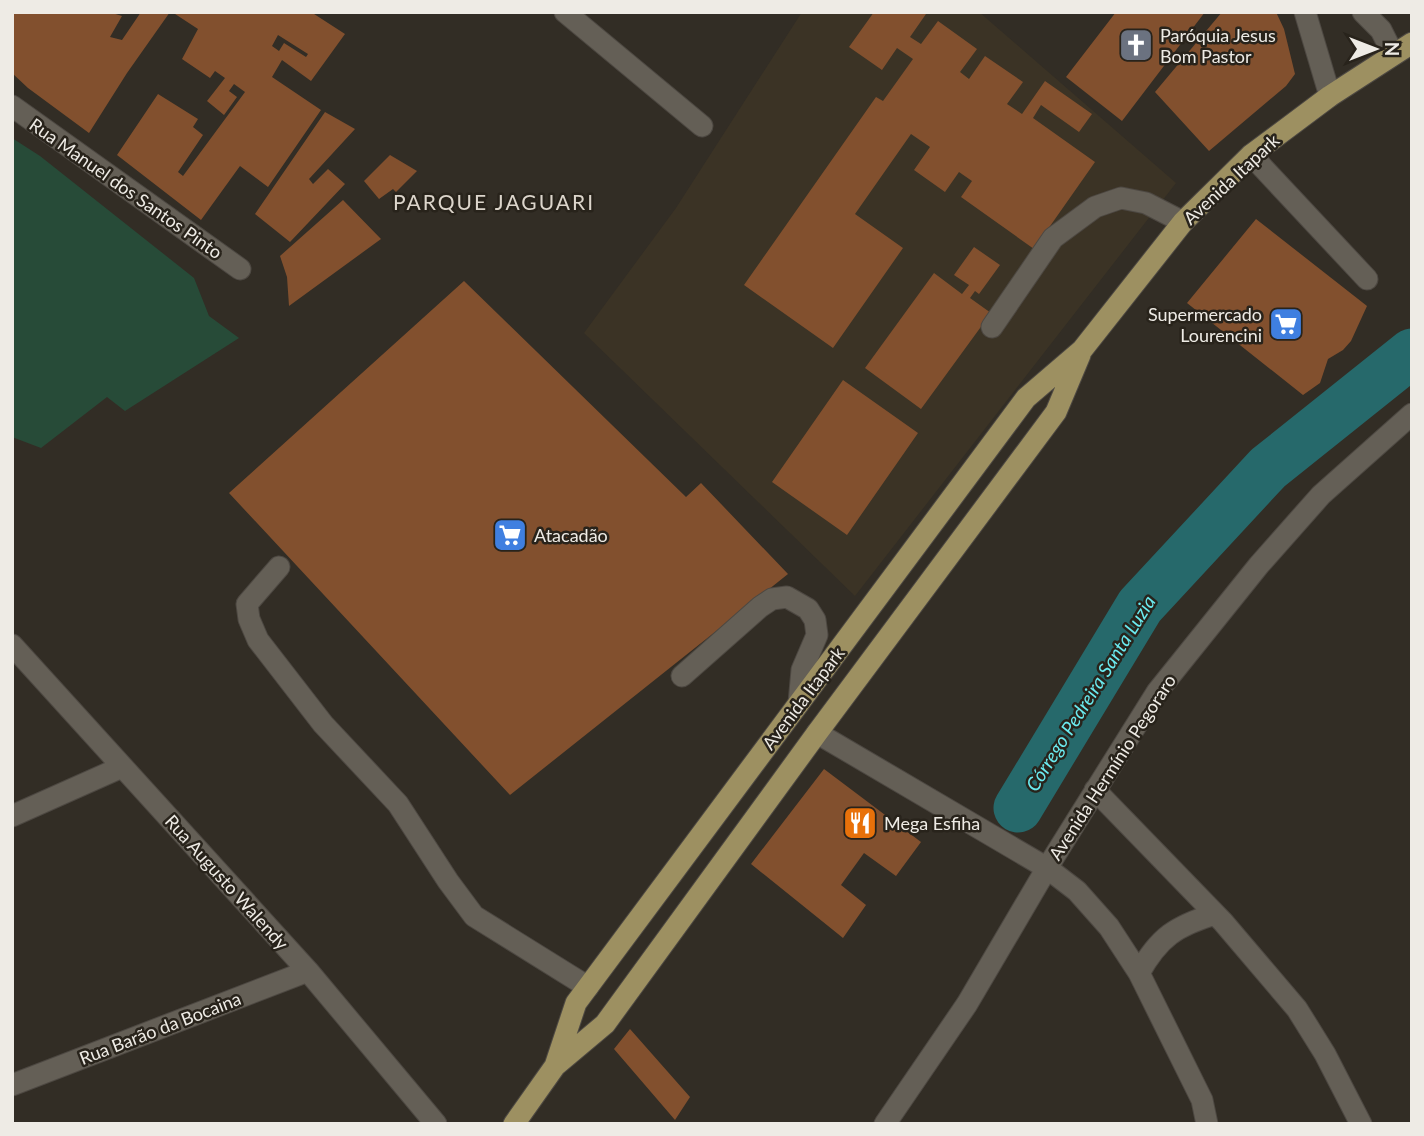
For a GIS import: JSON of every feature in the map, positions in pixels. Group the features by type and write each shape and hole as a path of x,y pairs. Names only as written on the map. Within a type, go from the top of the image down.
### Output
{"main road":[{"name":"Avenida Itapark","path":"555,1066 576,1003 1026,398 1082,350 1183,222 1251,155 1330,96 1412,43"},
{"name":"Avenida Itapark","path":"514,1124 555,1066 605,1024 1056,412 1082,350"}],"street":[{"path":"565,12 702,126"},
{"path":"1305,12 1330,96"},
{"path":"1363,12 1381,30 1393,54"},
{"name":"Rua Manuel dos Santos Pinto","path":"12,106 240,269"},
{"path":"1251,155 1367,279"},
{"path":"992,327 1053,238 1095,207 1121,198 1146,203 1183,222"},
{"name":"Avenida Hermínio Pegoraro","path":"885,1124 967,1004 1047,868 1157,692 1259,565 1321,495 1412,414"},
{"path":"279,567 247,604 249,619 258,640 323,724 398,804 474,916 588,987"},
{"path":"682,676 760,607 772,599 787,597 808,609 815,620 817,635 802,670 799,703"},
{"name":"Rua Augusto Walendy","path":"12,645 308,971 436,1124"},
{"path":"817,733 1047,868 1077,891 1109,927 1139,973 1202,1100 1207,1124"},
{"path":"12,816 122,767"},
{"path":"1095,790 1215,914 1297,1009 1361,1124"},
{"path":"1139,973 1162,939 1176,928 1215,914"},
{"name":"Rua Barão da Bocaina","path":"12,1085 308,971"}],"shaded area":[{"path":"802,12 979,12 1176,183 855,596 584,333 676,208"}],"green space":[{"path":"12,138 40,156 194,278 209,316 239,338 125,411 107,397 41,448 12,437"}],"building":[{"path":"12,12 109,12 122,16 110,37 122,40 141,12 170,12 89,133 12,73"},
{"path":"172,12 311,12 345,34 311,81 282,60 272,77 321,110 268,187 240,166 201,220 117,155 158,94 198,119 193,127 203,135 178,172 183,176 245,92 234,84 229,91 237,97 224,115 207,101 225,78 215,71 210,78 182,59 198,29","holes":["278,35 308,54 306,57 284,43 279,51 272,46"]},
{"path":"874,12 925,12 910,37 921,44 938,21 977,49 960,72 969,79 985,56 1023,82 1007,104 1022,114 1045,81 1092,114 1079,132 1041,105 1033,118 1095,162 1034,249 961,197 972,181 959,172 945,192 914,170 930,147 911,134 855,214 903,248 833,348 744,285 876,97 883,101 913,59 897,48 882,70 849,47"},
{"name":"Paróquia Jesus Bom Pastor","path":"1116,12 1205,12 1122,121 1066,77"},
{"path":"1222,12 1276,12 1284,29 1295,74 1286,86 1209,151 1155,92"},
{"path":"325,112 355,129 309,179 313,184 328,169 345,184 290,242 255,214"},
{"path":"390,155 417,171 396,192 393,189 379,199 364,181"},
{"path":"343,200 381,239 289,306 287,277 280,256"},
{"name":"Supermercado Lourencini","path":"1256,219 1367,306 1351,341 1343,350 1328,359 1320,383 1303,395 1187,303"},
{"path":"974,247 1000,265 979,294 975,291 970,298 991,313 921,409 865,368 934,273 962,294 969,285 954,275"},
{"name":"Atacadão","path":"464,281 686,497 701,483 788,574 510,795 229,493"},
{"path":"843,380 918,433 847,535 772,482"},
{"path":"824,769 921,842 896,876 864,853 841,885 866,905 843,938 751,864"},
{"path":"630,1029 690,1097 675,1120 614,1049"}],"waterway":[{"name":"Córrego Pedreira Santa Luzia","path":"1018,808 1140,606 1268,468 1412,353"}],"place":[{"name":"Paróquia Jesus Bom Pastor","path":"1136,45"},
{"name":"Supermercado Lourencini","path":"1286,324"},
{"name":"Atacadão","path":"510,535"},
{"name":"Mega Esfiha","path":"860,823"}],"district":[{"name":"PARQUE JAGUARI","path":"494,201"}]}
